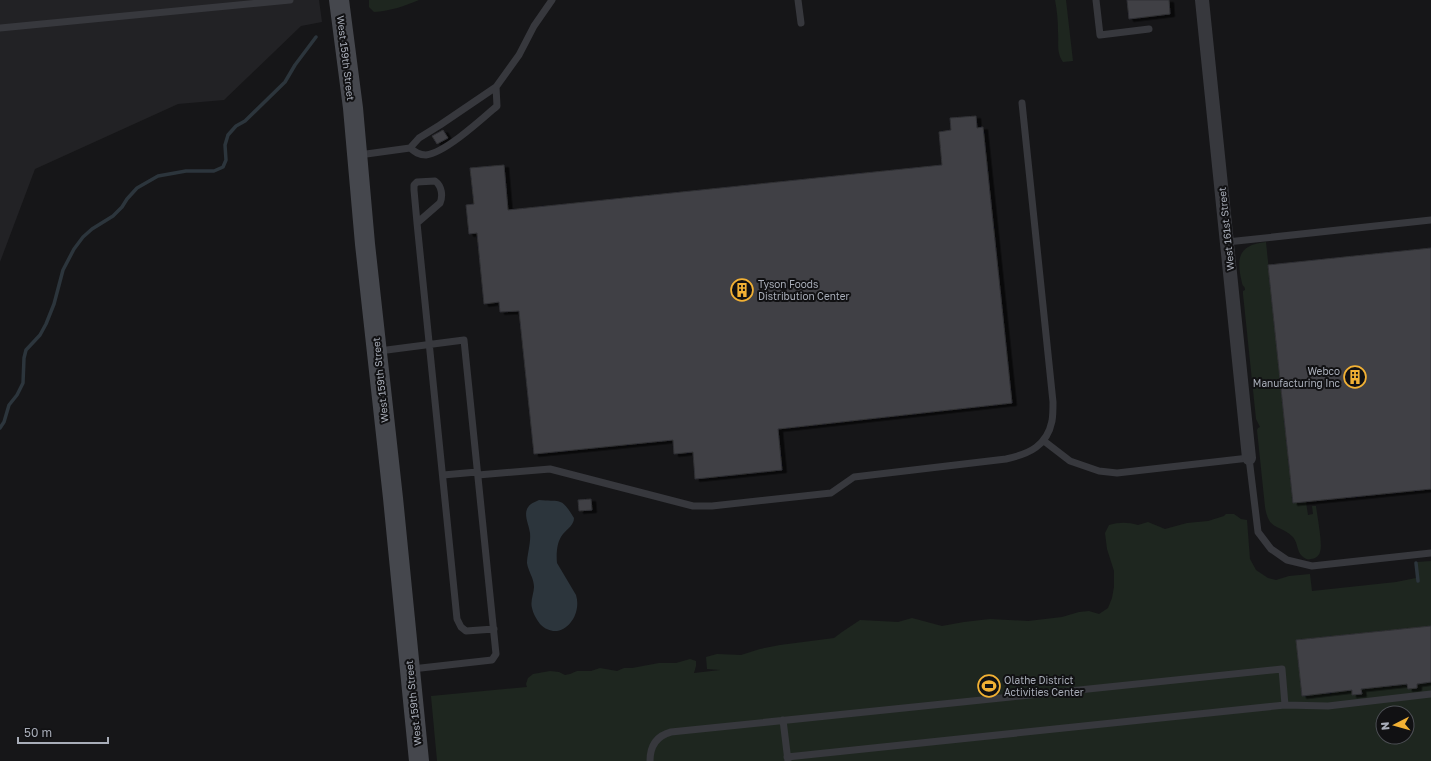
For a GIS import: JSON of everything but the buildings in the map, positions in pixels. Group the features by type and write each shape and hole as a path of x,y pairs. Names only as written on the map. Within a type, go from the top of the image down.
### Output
{"street":[{"name":"West 159th Street","path":"339,0 353,108 419,761"},
{"name":"West 161st Street","path":"1202,0 1249,458"}],"lane":[{"path":"0,28 290,0"},
{"path":"357,155 410,148 419,138 496,87 519,55 534,26 552,0"},
{"path":"798,0 800,23"},
{"path":"1096,0 1100,34 1149,29"},
{"path":"410,148 418,154 427,155 451,144 497,106 496,87"},
{"path":"442,475 550,469 693,506 712,506 831,494 854,477 1006,459 1022,456 1035,449 1044,441 1052,422 1053,402 1022,103"},
{"path":"417,223 440,203 442,199 441,186 435,181 417,182 414,185 414,190 417,223 442,475 457,619 461,627 466,631 494,629"},
{"path":"1227,242 1431,220"},
{"path":"377,351 464,340 496,654 492,660 410,669"},
{"path":"1044,441 1070,461 1099,471 1117,473 1249,458 1258,532 1271,549 1287,560 1312,566 1431,553"},
{"path":"650,761 650,752 657,738 663,734 671,732 1282,669 1285,706"},
{"path":"783,720 787,759 1285,706 1328,706 1431,694"}],"shaded area":[{"path":"0,0 319,0 322,22 301,26 224,100 178,104 35,169 0,262"},
{"path":"369,0 419,0 392,9 374,12 369,7"},
{"path":"1055,0 1066,0 1073,61 1063,62 1059,55 1058,20"},
{"path":"1266,242 1293,503 1306,502 1308,515 1313,514 1312,506 1316,506 1320,530 1321,548 1319,555 1310,559 1305,559 1300,554 1293,537 1272,524 1269,520 1265,507 1257,430 1260,427 1256,419 1243,294 1245,288 1242,283 1239,266 1241,254 1245,250 1250,246"},
{"path":"539,500 560,502 566,507 574,518 572,525 559,540 557,547 557,563 576,595 576,612 568,625 555,631 540,624 532,610 534,587 527,563 530,537 526,512 530,505"},
{"name":"Olathe District Activities Center","path":"1226,514 1234,514 1241,519 1247,520 1250,559 1256,570 1268,578 1276,580 1289,576 1310,574 1312,591 1396,582 1416,578 1417,582 1419,582 1417,562 1431,561 1431,761 437,761 431,696 527,687 526,684 528,678 533,674 550,671 559,672 565,675 577,671 591,671 600,668 617,671 624,668 659,663 676,663 690,659 696,661 694,673 720,670 707,669 706,657 717,654 741,655 780,645 834,638 860,620 898,622 912,618 942,626 990,619 1028,621 1062,617 1089,611 1099,614 1108,608 1114,587 1114,571 1107,549 1105,533 1109,525 1117,523 1130,523 1138,525 1148,522 1165,529 1187,523 1208,521"}],"waterway":[{"path":"0,428 4,422 9,405 17,395 23,383 24,358 26,350 40,335 46,324 54,304 63,270 74,249 83,237 92,229 113,216 137,188 158,176 186,171 214,171 223,167 226,160 225,145 228,135 236,126 245,121 285,82 295,65 316,37"},
{"path":"1416,563 1418,581"}],"place":[{"name":"Tyson Foods Distribution Center","path":"742,290"},
{"name":"Webco Manufacturing Inc","path":"1355,377"},
{"name":"Olathe District Activities Center","path":"989,686"}]}
